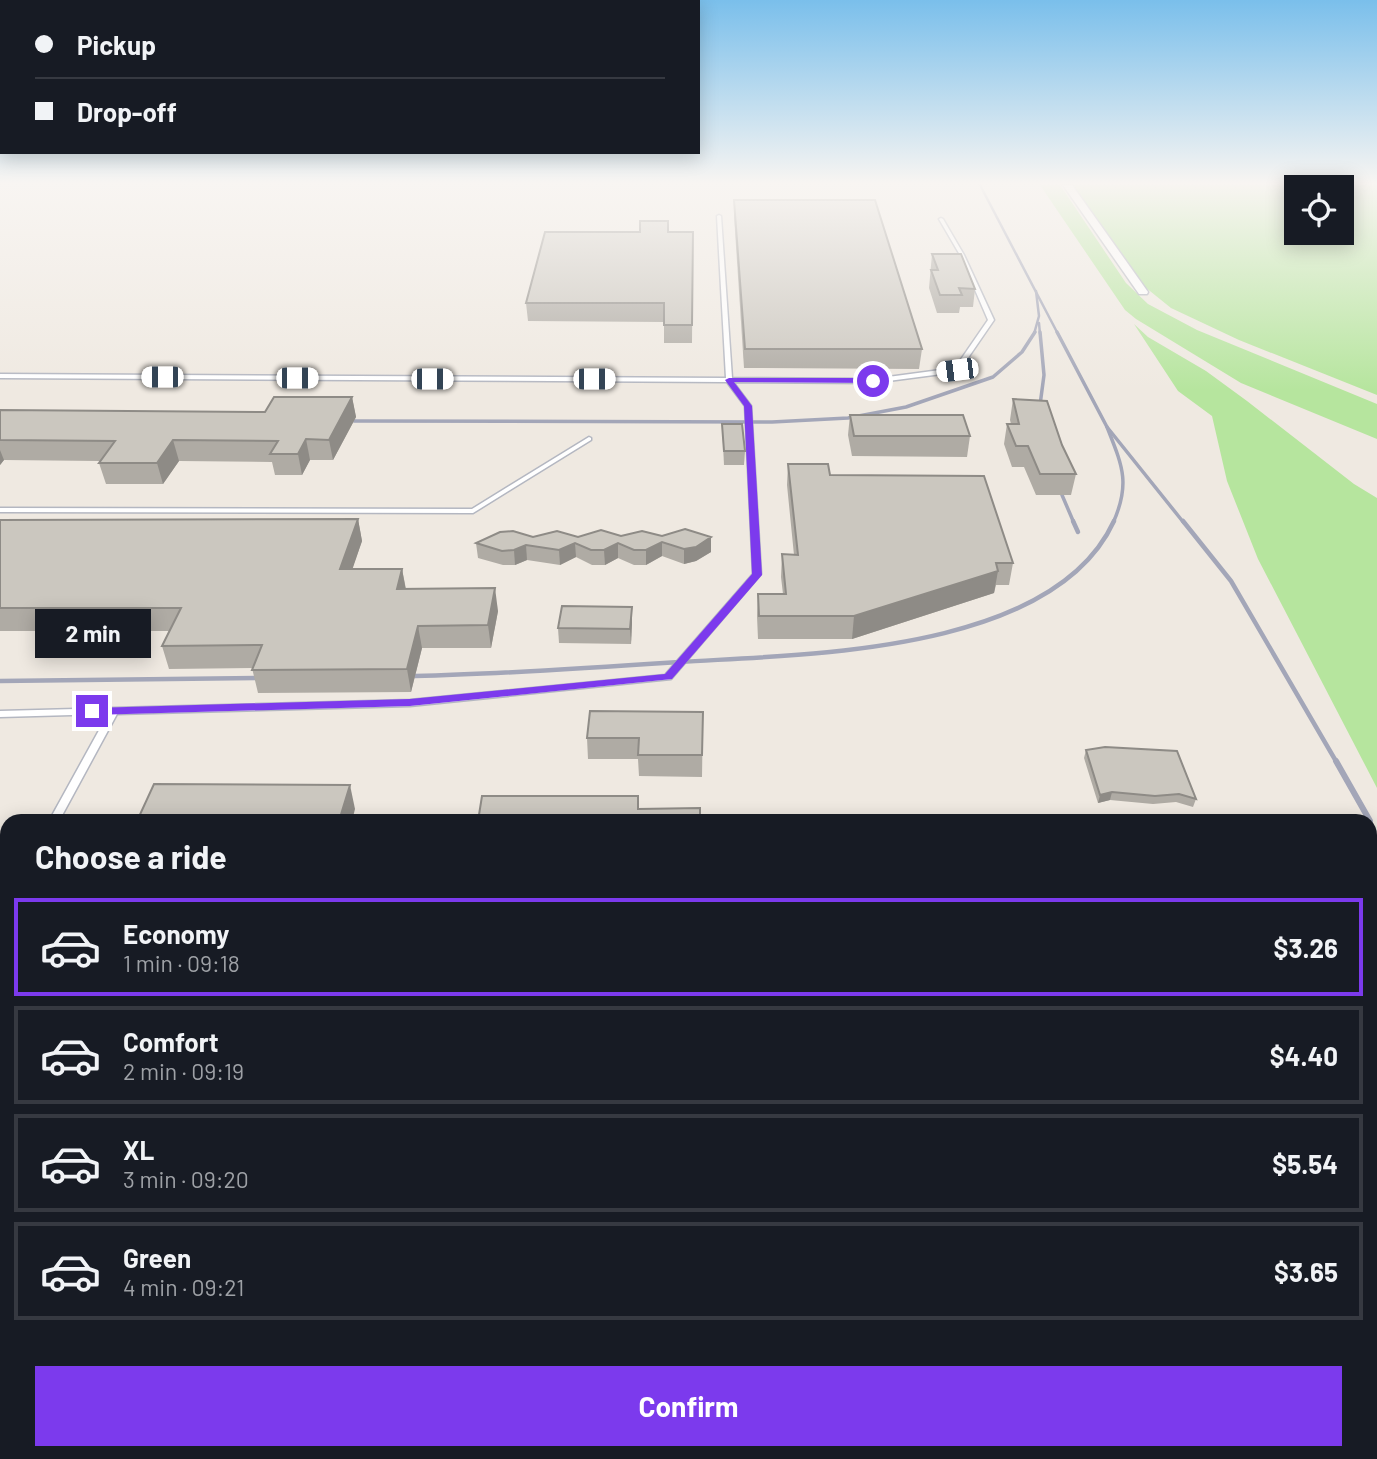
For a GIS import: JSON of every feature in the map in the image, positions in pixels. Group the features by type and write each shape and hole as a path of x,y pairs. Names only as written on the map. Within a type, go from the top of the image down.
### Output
{"street":[{"path":"1115,253 1143,292"}],"lane":[{"path":"0,714 410,703 668,677 757,575 748,406 729,380 721,253"},
{"path":"0,376 873,381 957,370 991,320 961,253"},
{"path":"0,510 473,511 589,439"},
{"path":"58,814 114,711"}],"green space":[{"path":"1086,253 1106,253 1126,283 1148,304 1197,330 1377,404 1377,439 1241,383 1125,310"},
{"path":"1119,253 1377,253 1377,395 1239,340 1171,308 1140,283"},
{"path":"1134,324 1148,337 1206,371 1354,484 1377,498 1377,788 1258,559 1227,481 1212,416 1178,391"}],"building":[{"path":"539,253 693,253 692,325 664,325 664,303 526,303"},
{"path":"738,253 892,253 922,349 745,349"},
{"path":"932,254 961,254 975,289 959,288 962,295 940,295 931,270 938,270"},
{"path":"274,397 352,397 329,440 306,439 298,454 270,454 278,441 173,440 157,463 99,463 115,441 0,440 0,410 265,412"},
{"path":"1013,399 1047,401 1062,445 1076,474 1040,474 1028,446 1016,446 1007,424 1019,424"},
{"path":"850,415 963,415 970,436 854,436"},
{"path":"722,424 742,424 745,451 724,451"},
{"path":"788,464 828,464 830,475 984,476 1013,563 996,563 998,571 854,616 759,616 758,594 786,594 782,554 798,555"},
{"path":"358,519 340,569 402,569 397,589 495,588 488,625 418,626 407,669 252,670 262,645 162,646 181,608 0,608 0,520"},
{"path":"685,529 711,537 696,547 684,549 662,542 646,550 634,550 618,543 604,550 591,550 575,543 559,550 526,545 502,551 476,543 500,532 513,531 533,537 557,531 578,537 601,530 621,536 642,531 662,536"},
{"path":"562,606 632,607 630,629 558,628"},
{"path":"590,711 703,712 702,755 638,755 639,738 587,738"},
{"path":"1105,747 1177,751 1196,799 1179,794 1155,796 1112,792 1100,795 1086,750"},
{"path":"154,784 350,785 341,814 140,814"},
{"path":"482,796 638,796 638,809 700,808 700,814 479,814"}],"railway":[{"path":"1016,253 1036,292"},
{"path":"1034,333 1039,316 1036,292"},
{"path":"1036,292 1058,334"},
{"path":"1039,323 1040,334"},
{"path":"1038,420 1044,375 1040,332"},
{"path":"1057,332 1107,427"},
{"path":"354,421 772,422 848,418 906,407 993,377 1022,352 1034,333"},
{"path":"1107,427 1184,523"},
{"path":"1107,427 1117,452 1123,485 1114,522"},
{"path":"1062,495 1074,523"},
{"path":"1073,521 1078,532"},
{"path":"1183,521 1231,581 1337,763"},
{"path":"415,676 792,655 856,649 921,638 983,622 1038,598 1083,565 1114,522"},
{"path":"0,681 265,678"},
{"path":"1336,761 1366,814"}],"route":[{"path":"92,711 410,703 668,677 757,575 748,406 729,380 873,381"}]}
